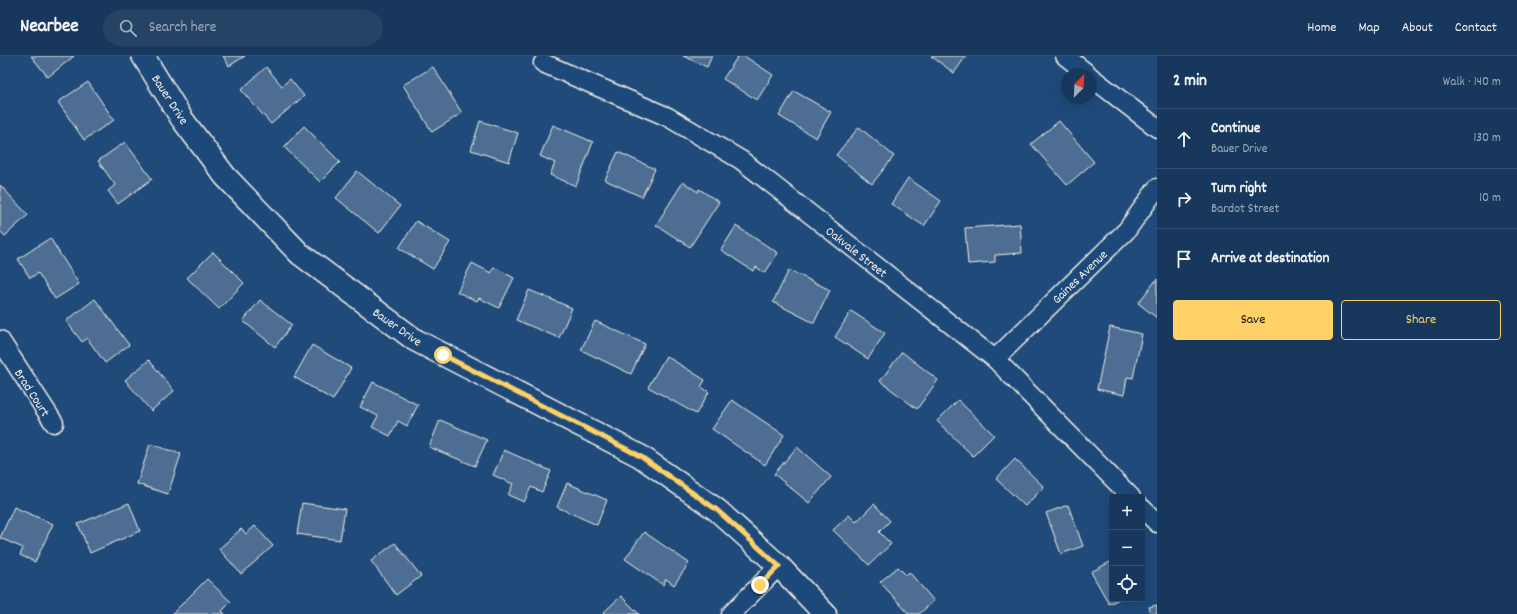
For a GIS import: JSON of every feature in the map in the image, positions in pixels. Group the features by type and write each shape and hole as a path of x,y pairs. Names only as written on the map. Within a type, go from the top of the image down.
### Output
{"street":[{"name":"Bauer Drive","path":"143,56 182,119 225,176 300,254 415,340 640,456 717,510 779,566 825,614"},
{"path":"1065,56 1080,68"},
{"name":"Oakvale Street","path":"543,63 668,117 741,160 995,359 1128,494"},
{"path":"1097,82 1157,128"},
{"name":"Gaines Avenue","path":"995,359 1127,230 1157,188"},
{"name":"Brad Court","path":"0,340 54,423"},
{"path":"1145,511 1157,523"},
{"path":"731,614 779,566"}],"building":[{"path":"31,56 74,56 48,77"},
{"path":"223,56 245,56 229,66"},
{"path":"683,56 712,56 707,67"},
{"path":"738,56 744,56 773,75 757,100 723,79"},
{"path":"931,56 966,56 954,73"},
{"path":"266,67 282,86 290,79 304,96 271,124 241,90"},
{"path":"433,67 462,113 432,132 403,85"},
{"path":"88,82 114,120 84,140 58,102"},
{"path":"794,91 831,112 816,138 779,116"},
{"path":"480,121 518,133 509,162 471,150"},
{"path":"1059,121 1094,162 1067,185 1031,144"},
{"path":"553,125 593,142 576,186 550,175 555,163 540,156"},
{"path":"304,126 340,162 320,182 284,147"},
{"path":"859,127 894,156 872,184 836,155"},
{"path":"125,142 152,179 118,204 108,191 115,185 98,161"},
{"path":"618,152 655,169 642,197 605,180"},
{"path":"357,171 400,206 379,233 336,198"},
{"path":"908,178 941,201 924,226 891,204"},
{"path":"683,182 698,192 699,189 719,202 690,247 656,225"},
{"path":"0,185 28,215 5,236 0,231"},
{"path":"416,221 450,242 433,269 399,248"},
{"path":"1020,224 1022,253 995,255 995,262 968,264 965,228"},
{"path":"736,226 778,253 765,273 756,267 753,271 721,250"},
{"path":"50,238 79,284 55,299 38,273 30,278 18,259"},
{"path":"213,252 244,283 219,309 187,278"},
{"path":"472,263 491,273 494,267 514,278 499,308 479,298 477,301 457,292"},
{"path":"789,270 830,290 814,323 773,302"},
{"path":"1157,279 1157,318 1138,303"},
{"path":"529,290 572,308 559,338 516,320"},
{"path":"95,299 129,345 105,363 87,338 82,342 66,321"},
{"path":"260,300 292,325 275,347 243,321"},
{"path":"851,311 885,333 868,359 835,337"},
{"path":"595,321 645,344 631,374 581,350"},
{"path":"1110,327 1142,334 1133,378 1127,377 1124,395 1097,389"},
{"path":"312,345 351,368 333,400 294,377"},
{"path":"902,352 938,380 917,409 880,381"},
{"path":"666,356 705,380 701,387 709,392 696,414 648,387"},
{"path":"149,360 174,391 151,411 125,380"},
{"path":"373,382 418,405 407,426 398,421 390,436 372,427 378,416 360,407"},
{"path":"732,400 784,435 765,465 712,429"},
{"path":"958,400 994,435 973,456 937,421"},
{"path":"440,420 487,440 475,466 429,447"},
{"path":"150,444 181,454 168,494 137,484"},
{"path":"797,447 831,477 809,503 774,474"},
{"path":"504,450 551,471 542,492 531,487 524,502 508,495 513,484 493,475"},
{"path":"1015,459 1044,487 1025,506 996,479"},
{"path":"567,483 607,500 597,525 557,507"},
{"path":"129,503 140,531 90,553 78,524"},
{"path":"302,503 345,509 340,540 297,534"},
{"path":"874,504 890,521 879,532 891,544 869,565 833,530 849,515 856,522"},
{"path":"1068,505 1083,546 1061,554 1046,513"},
{"path":"14,507 53,524 35,562 20,555 23,548 0,538"},
{"path":"255,526 273,546 241,574 219,549 241,529 246,534"},
{"path":"644,532 689,563 674,585 666,579 663,585 625,559"},
{"path":"395,543 421,576 396,595 371,561"},
{"path":"1109,563 1109,602 1113,602 1109,604 1091,572"},
{"path":"898,567 906,575 909,572 934,601 919,614 909,614 880,582"},
{"path":"207,579 231,602 222,611 225,614 172,614"},
{"path":"621,596 639,614 602,614"},
{"path":"1157,605 1157,614 1151,614 1149,607"}],"route":[{"path":"443,355 640,456 717,510 779,566 760,585"}]}
